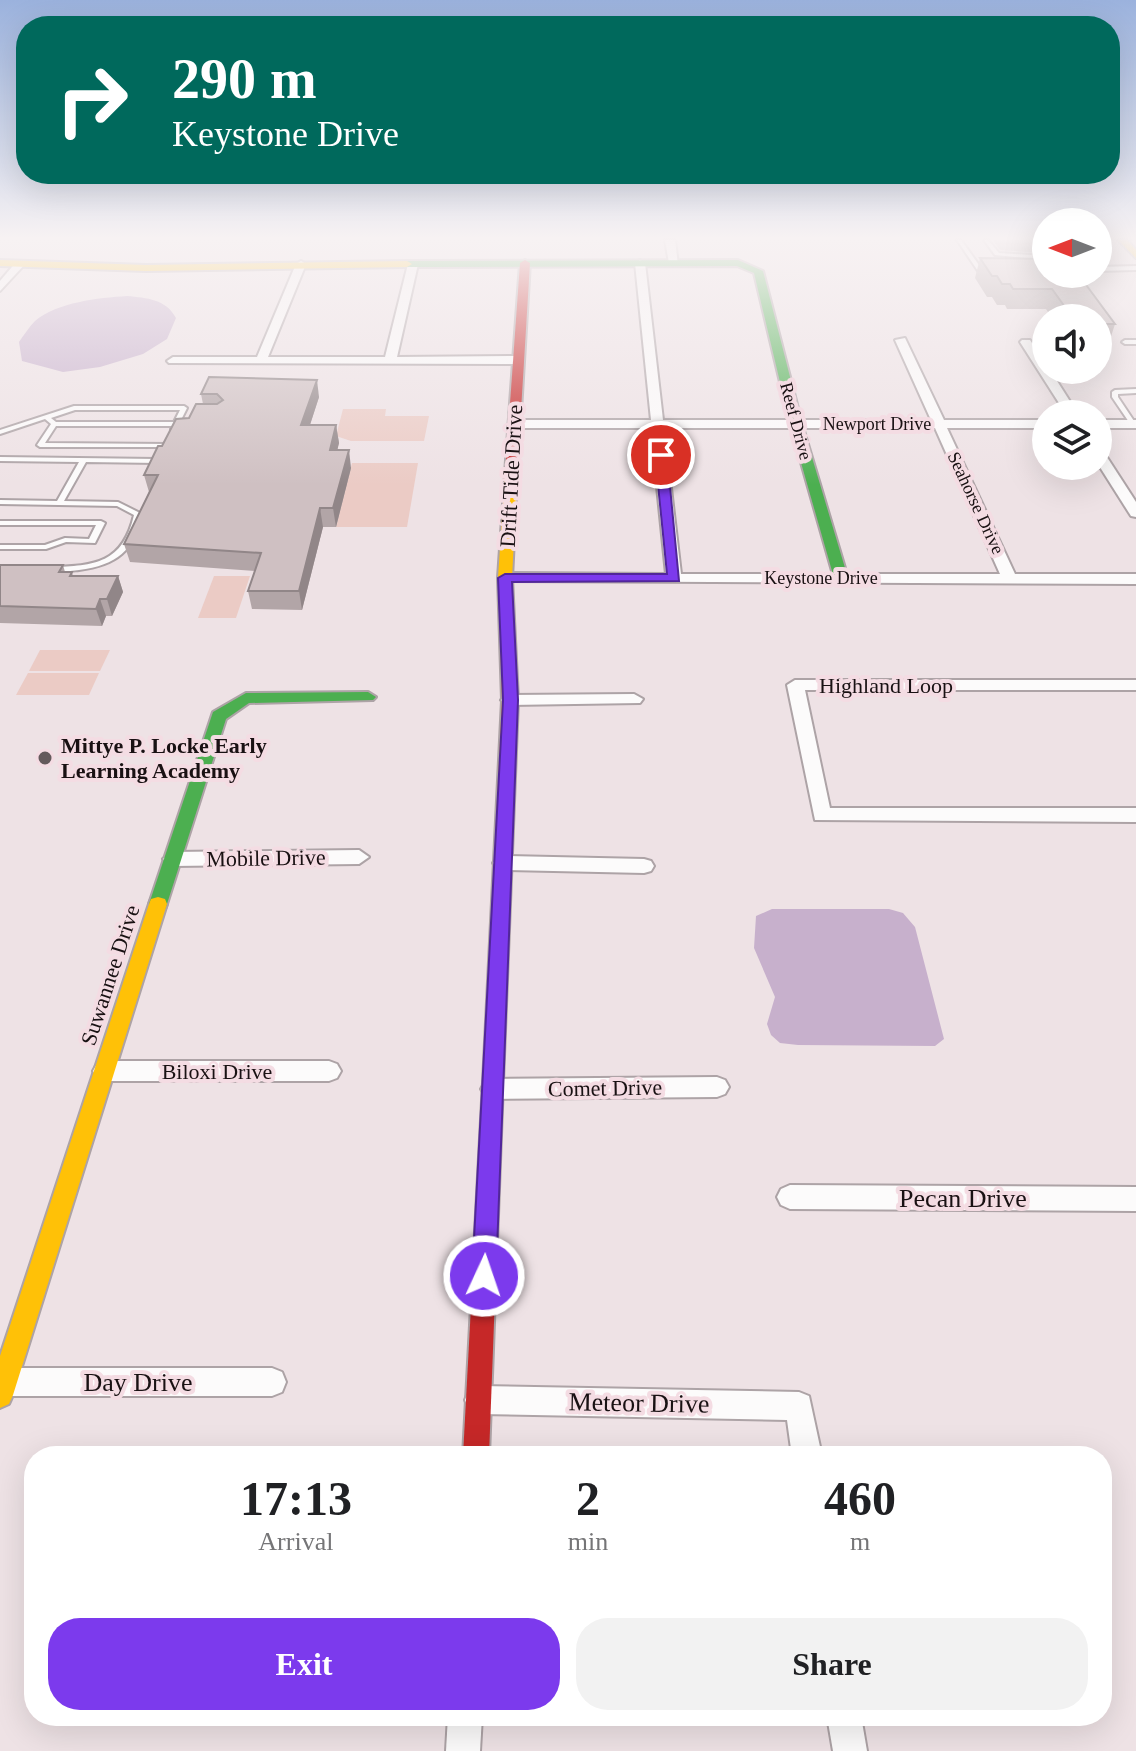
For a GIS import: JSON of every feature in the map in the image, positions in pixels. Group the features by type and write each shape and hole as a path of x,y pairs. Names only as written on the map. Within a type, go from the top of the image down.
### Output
{"street":[{"path":"261,361 277,322"},
{"path":"390,361 399,322"},
{"name":"Drift Tide Drive","path":"477,1446 510,700 505,578 521,322"},
{"path":"646,322 674,578"},
{"name":"Reef Drive","path":"771,322 796,424 841,578"},
{"name":"Seahorse Drive","path":"901,340 1010,579"},
{"path":"1026,342 1063,400"},
{"path":"173,361 518,360"},
{"name":"Newport Drive","path":"515,424 1032,424"},
{"path":"1112,424 1134,424"},
{"path":"1112,476 1136,513"},
{"name":"Keystone Drive","path":"505,578 1136,579"},
{"name":"Highland Loop","path":"1136,685 795,685 822,815 1136,815"},
{"name":"Suwannee Drive","path":"2,1388 219,716 246,698 368,697"},
{"path":"510,700 634,699"},
{"name":"Mobile Drive","path":"173,859 359,857"},
{"path":"503,863 644,866"},
{"name":"Biloxi Drive","path":"105,1071 329,1071"},
{"name":"Comet Drive","path":"493,1089 717,1087"},
{"name":"Pecan Drive","path":"790,1197 1136,1199"},
{"name":"Day Drive","path":"2,1388 272,1382"},
{"name":"Meteor Drive","path":"479,1400 799,1406 805,1446"},
{"path":"463,1751 464,1726"},
{"path":"846,1726 850,1751"}],"lane":[{"path":"1125,342 1136,342"},
{"path":"1134,424 1115,397 1115,392 1136,391"},
{"path":"0,432 74,408 184,408 159,461 0,459"},
{"path":"46,417 54,424 178,420 194,416"},
{"path":"54,424 40,445 167,445"},
{"path":"59,503 83,461"},
{"path":"0,502 118,504 138,514 128,545 118,556 84,569 42,569"},
{"path":"4,523 20,503"},
{"path":"0,547 46,547 65,540 92,541 101,523 4,523"}],"shaded area":[{"path":"174,322 167,339 143,354 100,367 63,372 22,361 19,342 33,323"},
{"path":"343,409 386,409 385,416 429,416 424,441 351,441 336,436"},
{"path":"352,463 418,463 407,527 336,527"},
{"path":"214,576 250,576 236,618 198,618"},
{"path":"40,650 110,650 100,671 29,671"},
{"path":"28,673 99,673 89,695 16,695"},
{"path":"772,909 889,909 903,913 915,927 944,1039 935,1046 780,1043 771,1035 767,1024 775,997 754,948 756,916"}],"building":[{"path":"209,377 317,380 301,425 336,425 330,450 349,450 333,508 320,508 299,591 248,591 261,553 124,544 158,475 144,475 176,419 189,418 196,404 217,404 223,400 217,394 201,394"},
{"path":"0,565 63,565 59,572 72,572 70,576 118,576 107,599 100,599 96,609 0,606"}],"traffic: fast":[{"path":"771,322 796,424 841,578"},
{"path":"158,904 219,716 246,698 368,697"}],"traffic: slow":[{"path":"493,1082 510,700 505,578 512,460"},
{"path":"0,1395 158,904"}],"traffic: jam":[{"path":"512,460 521,322"},
{"path":"476,1446 493,1082"}],"place":[{"name":"Mittye P. Locke Early Learning Academy","path":"45,758"}],"route":[{"path":"484,1276 510,700 505,578 674,578 661,455"}]}
